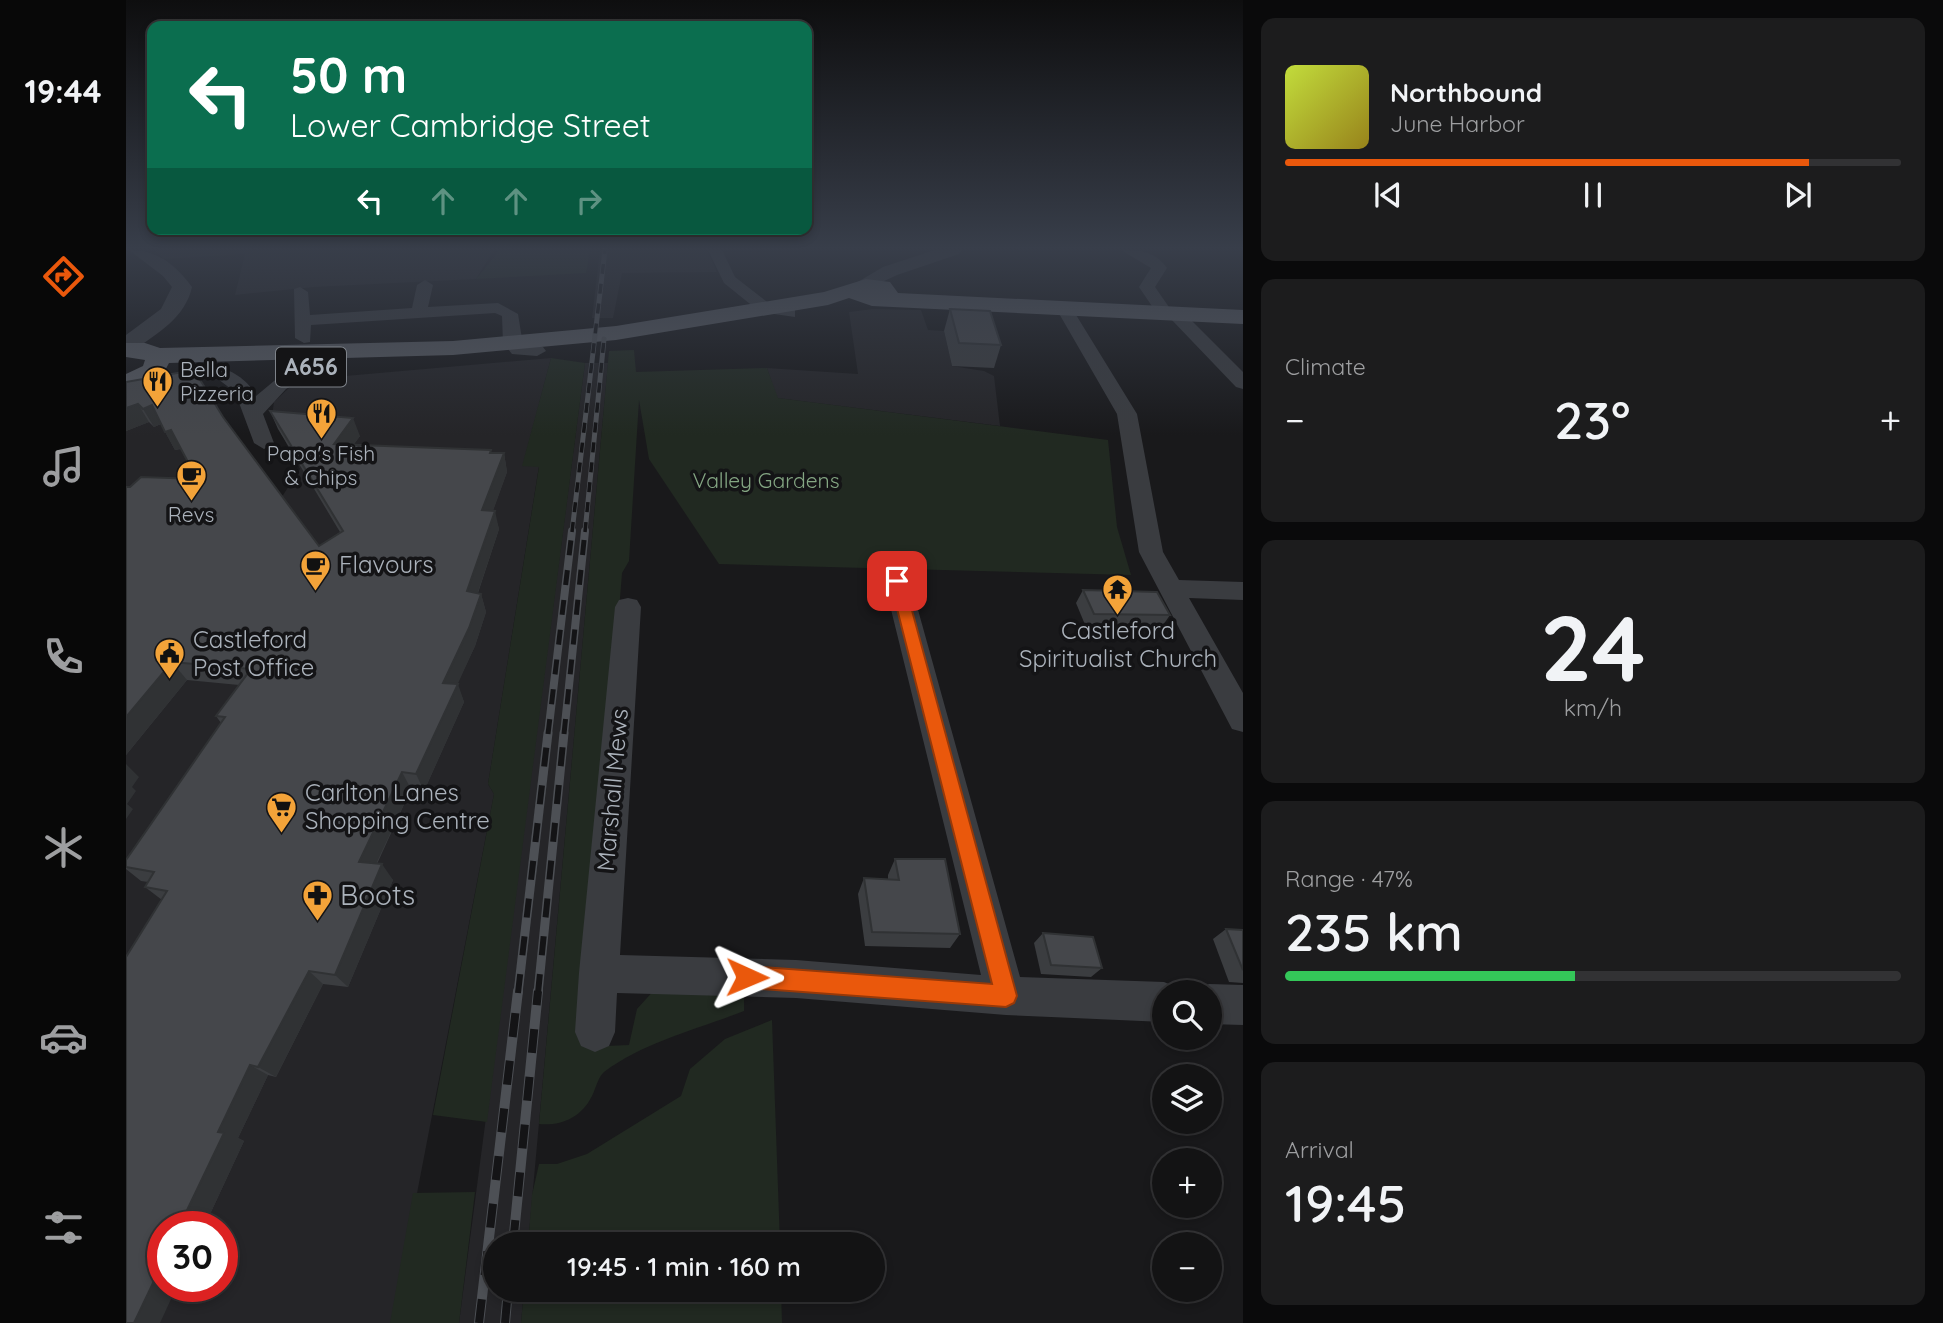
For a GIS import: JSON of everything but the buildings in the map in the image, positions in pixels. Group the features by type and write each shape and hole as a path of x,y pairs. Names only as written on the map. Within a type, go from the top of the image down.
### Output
{"main road":[{"name":"A656","path":"140,351 453,348 537,351 664,335 773,312"},
{"name":"A656","path":"129,383 502,349 794,312"},
{"name":"A656","path":"1111,312 1243,317"},
{"name":"A656","path":"129,383 153,371 158,364 140,351"}],"street":[{"path":"140,351 171,312"},
{"path":"302,312 304,338"},
{"path":"303,320 430,312"},
{"path":"502,349 510,314 507,312"},
{"path":"1066,312 1128,414 1152,552 1243,720"},
{"path":"1171,314 1243,383"},
{"path":"219,373 243,388 258,427 261,400 273,388 314,367"},
{"path":"897,581 1006,996"},
{"path":"1170,588 1243,591"},
{"name":"Marshall Mews","path":"595,1032 628,607"},
{"path":"598,973 771,978 1006,996 1152,1002"},
{"path":"1222,1004 1243,1005"}],"shaded area":[{"path":"593,312 614,312 613,318 592,318"},
{"path":"849,312 922,312 928,330 944,331 952,366 984,371 994,376 1000,426 777,398 767,368 858,374"},
{"path":"551,358 523,465 539,466 488,784 494,794 392,1323 126,1323 126,673 274,509 300,469 272,416 274,402 290,387 311,379"},
{"path":"585,363 608,363 529,1232 483,1232 483,1302 523,1302 521,1323 459,1323"},
{"path":"208,387 216,395 218,411 237,442 126,618 126,401"}],"green space":[{"name":"Valley Gardens","path":"634,350 636,372 767,368 778,398 1108,440 1117,527 1131,575 719,564 649,459 639,400 629,561 622,573 584,1047 629,1045 637,1009 656,988 744,992 744,1011 636,1052 602,1074 587,1104 576,1115 555,1124 539,1124 609,351"},
{"path":"551,358 585,363 487,1122 433,1115 494,794 488,784 539,467 522,466"},
{"path":"772,1020 780,1232 529,1232 532,1195 539,1164 557,1164 587,1154 681,1096 690,1069 725,1039"},
{"path":"475,1192 459,1323 390,1323 413,1193"},
{"path":"523,1302 781,1302 782,1323 521,1323"}],"railway":[{"path":"572,532 598,312"},
{"path":"585,532 604,339"},
{"path":"548,734 572,531"},
{"path":"564,734 585,531"},
{"path":"518,993 548,733"},
{"path":"538,993 564,733"},
{"path":"479,1323 518,991"},
{"path":"514,1232 538,991"},
{"path":"505,1323 507,1302"}],"place":[{"name":"Bella Pizzeria","path":"157,409"},
{"name":"Papa's Fish & Chips","path":"321,441"},
{"name":"Revs","path":"191,502"},
{"name":"Flavours","path":"316,592"},
{"name":"Castleford Spiritualist Church","path":"1118,616"},
{"name":"Castleford Post Office","path":"170,681"},
{"name":"Carlton Lanes Shopping Centre","path":"282,834"},
{"name":"Boots","path":"317,922"}],"route":[{"path":"747,977 1006,996 897,581"}]}
